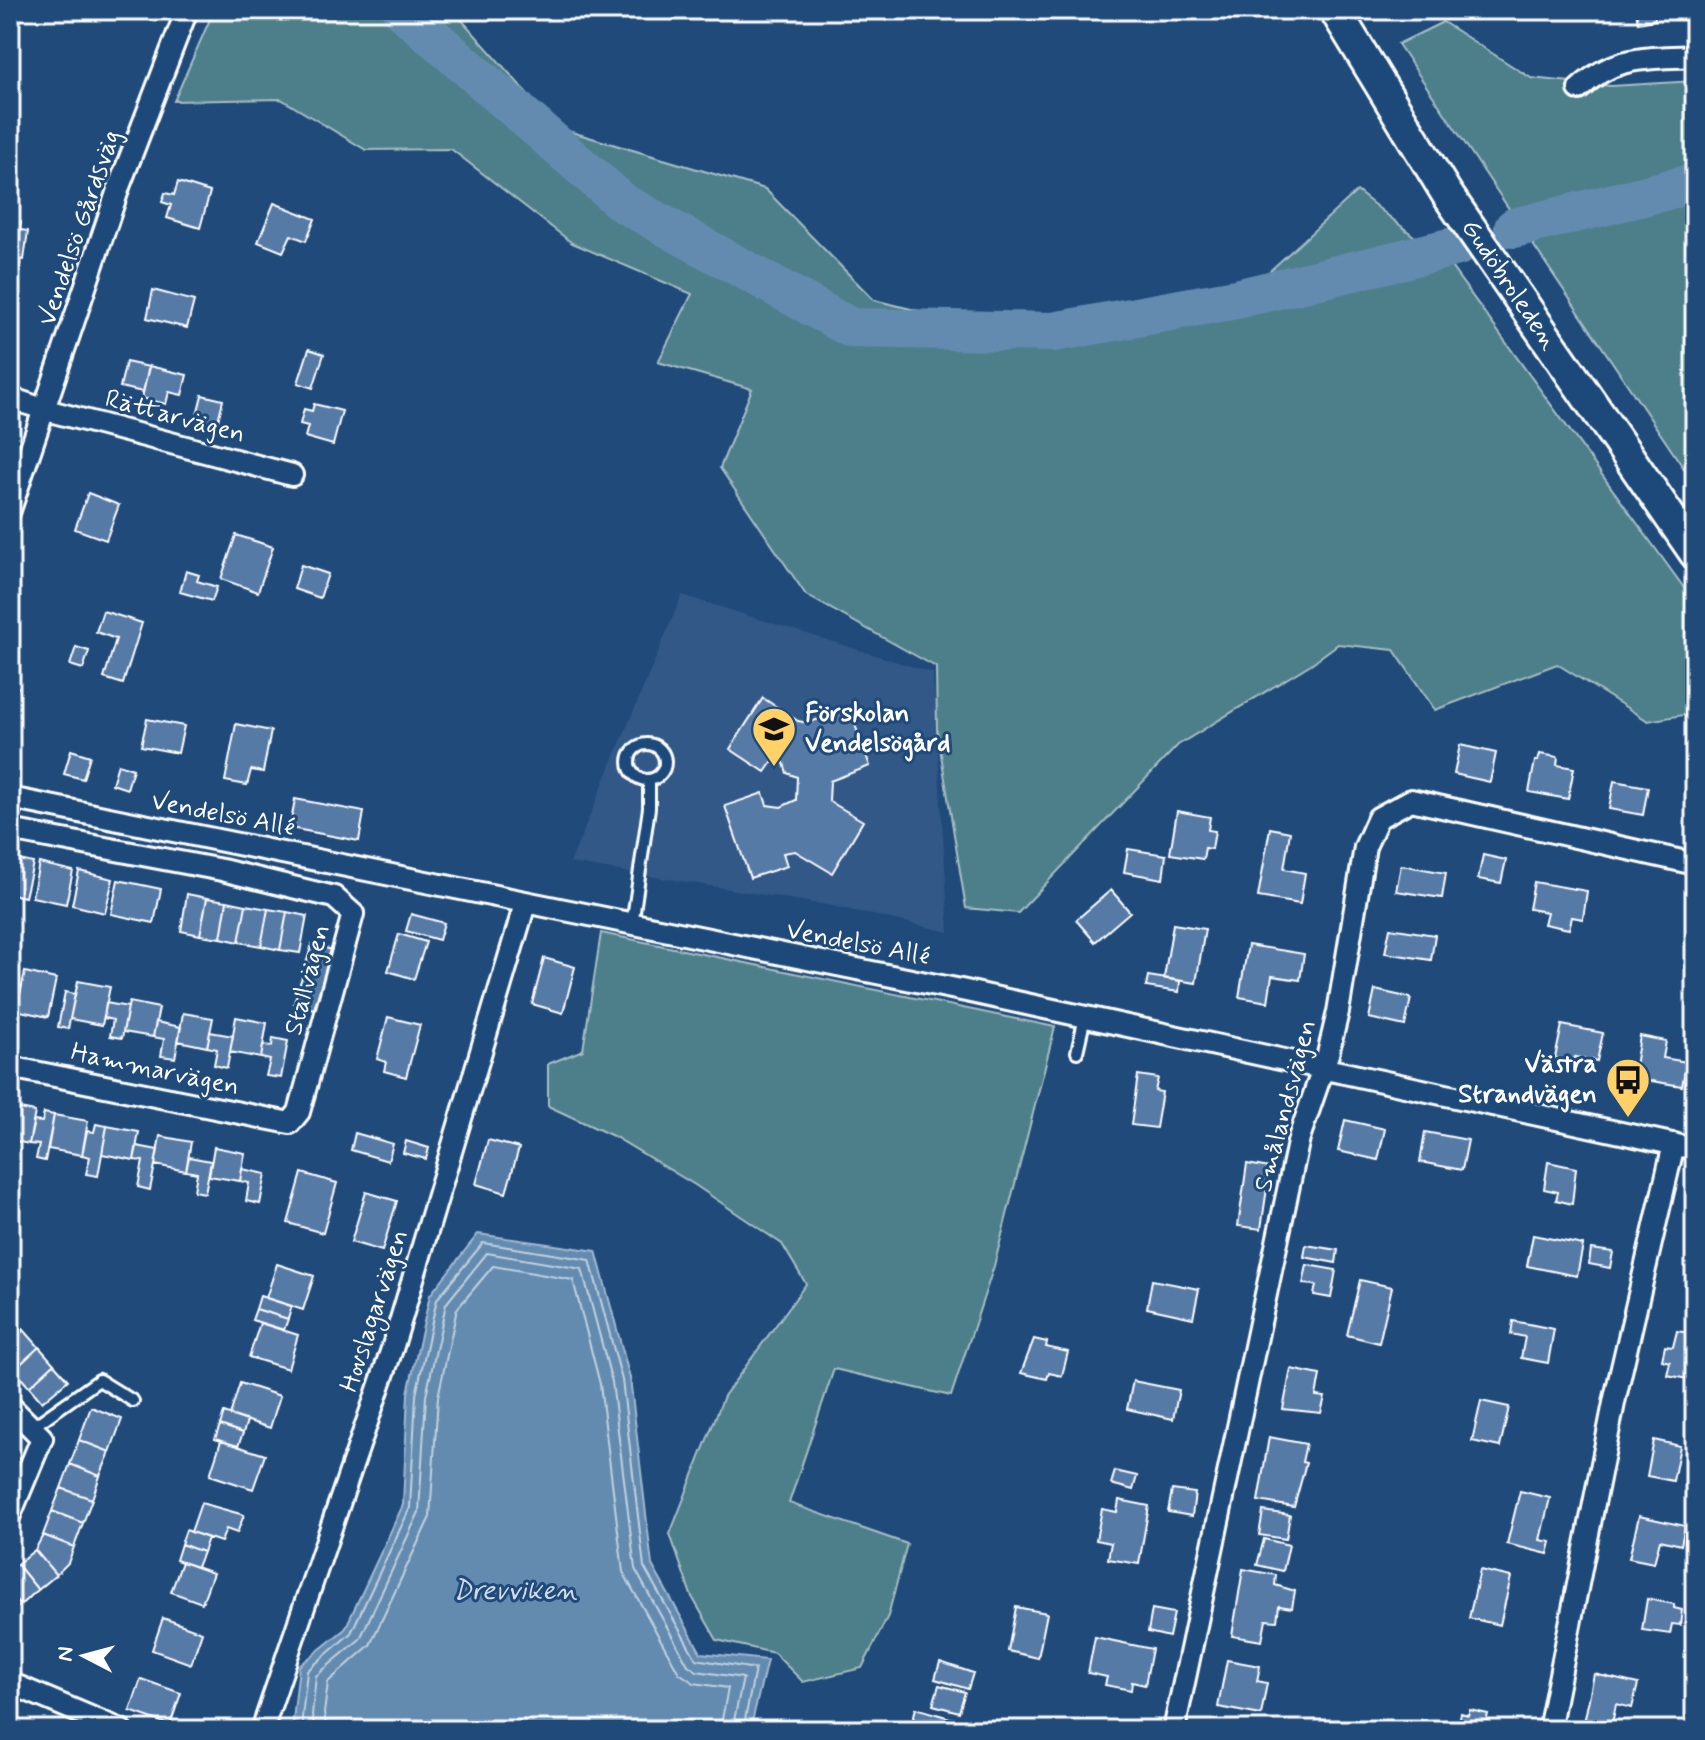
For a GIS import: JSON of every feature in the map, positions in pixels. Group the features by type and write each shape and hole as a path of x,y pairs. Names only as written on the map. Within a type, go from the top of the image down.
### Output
{"main road":[{"name":"Gudöbroleden","path":"1335,10 1447,194 1695,553"}],"street":[{"name":"Vendelsö Gårdsväg","path":"10,510 120,184 187,10"},
{"path":"1579,89 1599,70 1634,59 1695,56"},
{"name":"Rättarvägen","path":"10,398 292,475"},
{"name":"Vendelsö Allé","path":"10,798 1085,1017 1321,1071 1695,1149"},
{"name":"Smålandsvägen","path":"1174,1730 1299,1138 1338,1012 1365,847 1378,818 1411,800 1695,864"},
{"name":"Stallvägen","path":"10,830 222,870 334,897 353,914 299,1112 290,1123"},
{"name":"Hovslagarvägen","path":"262,1730 393,1346 525,904"},
{"name":"Hammarvägen","path":"10,1067 290,1123"},
{"path":"1549,1730 1618,1384 1674,1144"},
{"path":"10,1406 42,1438 10,1515"},
{"path":"10,1683 121,1730"}],"lane":[{"path":"632,925 649,808 649,780"},
{"path":"1077,1052 1085,1017"},
{"path":"31,1428 99,1380 133,1401"}],"shaded area":[{"name":"Förskolan Vendelsögård","path":"682,595 933,673 949,932 832,906 570,863"}],"green space":[{"path":"214,10 453,10 558,128 765,189 874,300 1069,347 1262,278 1357,191 1449,264 1695,603 1695,713 1648,721 1557,664 1435,710 1394,650 1338,644 1311,664 1178,745 1018,913 966,908 937,730 936,667 806,595 720,468 752,389 658,362 692,294 572,243 451,149 366,150 281,99 174,101"},
{"path":"1443,22 1531,78 1611,86 1695,81 1695,485 1398,44"},
{"path":"601,933 1055,1027 994,1266 951,1396 834,1369 789,1503 907,1544 888,1616 862,1668 803,1682 774,1653 717,1640 691,1595 670,1534 724,1396 806,1284 782,1244 695,1185 615,1137 548,1106 548,1064 583,1050"}],"water":[{"name":"Drevviken","path":"478,1234 596,1251 630,1378 652,1565 701,1653 767,1660 750,1730 299,1730 293,1721 299,1666 345,1629 403,1505 408,1393 430,1295"}],"building":[{"path":"1636,10 1654,10 1655,20 1638,23"},
{"path":"178,182 210,192 200,228 167,218 171,205 162,202 165,193 174,195"},
{"path":"274,203 315,219 306,241 291,235 283,252 258,242"},
{"path":"10,221 21,222 20,230 28,231 24,260 16,259 14,272 10,271"},
{"path":"153,290 194,301 187,328 147,318"},
{"path":"309,349 324,354 313,388 298,383"},
{"path":"126,362 149,367 143,392 120,387"},
{"path":"149,366 187,375 182,395 169,392 166,404 142,398"},
{"path":"202,395 223,400 217,425 196,419"},
{"path":"314,404 342,411 333,445 305,437 308,426 300,424 304,409 312,411"},
{"path":"88,493 119,505 106,540 75,529"},
{"path":"236,535 273,547 258,592 221,579"},
{"path":"301,565 328,574 320,598 294,589"},
{"path":"186,571 199,575 197,581 217,587 212,601 180,592"},
{"path":"103,611 142,623 123,684 104,678 116,639 96,632"},
{"path":"76,647 89,651 83,669 70,665"},
{"path":"10,684 18,687 10,713"},
{"path":"763,698 798,721 808,723 849,708 870,766 830,781 829,801 863,821 832,873 795,851 783,853 787,866 750,878 725,806 763,793 767,805 781,807 796,800 797,777 787,773 784,763 772,762 765,772 730,749"},
{"path":"147,719 184,726 178,753 141,746"},
{"path":"236,724 271,731 263,772 251,770 247,785 225,781"},
{"path":"1460,745 1496,753 1490,782 1454,774"},
{"path":"71,750 90,756 83,779 64,774"},
{"path":"1540,754 1558,757 1557,765 1574,768 1568,799 1529,792 1535,761 1538,761"},
{"path":"118,764 133,769 127,789 112,784"},
{"path":"1614,781 1648,787 1643,815 1609,809"},
{"path":"295,799 364,812 359,841 290,828"},
{"path":"1177,811 1210,817 1208,830 1215,831 1212,849 1205,848 1203,859 1170,854"},
{"path":"1270,828 1290,832 1284,869 1305,873 1300,904 1258,897"},
{"path":"1128,849 1166,855 1163,879 1124,872"},
{"path":"1483,855 1506,860 1501,883 1478,879"},
{"path":"10,858 33,863 25,897 10,894"},
{"path":"39,863 73,871 66,904 32,897"},
{"path":"1401,865 1446,873 1442,898 1396,891"},
{"path":"79,871 113,879 105,913 72,905"},
{"path":"118,880 161,889 154,923 111,914"},
{"path":"1534,882 1587,891 1583,919 1572,917 1569,929 1544,924 1547,912 1529,909"},
{"path":"1111,890 1130,912 1095,942 1076,920"},
{"path":"187,894 207,898 200,935 181,931"},
{"path":"207,898 227,901 221,938 200,935"},
{"path":"227,901 246,905 239,942 221,938"},
{"path":"246,905 268,909 261,946 239,942"},
{"path":"268,909 287,912 280,950 261,946"},
{"path":"287,912 307,916 300,953 280,950"},
{"path":"1690,912 1695,912 1695,939 1686,937"},
{"path":"411,914 444,923 439,940 406,931"},
{"path":"1173,924 1205,929 1196,983 1164,978"},
{"path":"1390,928 1435,935 1431,960 1385,953"},
{"path":"399,934 426,942 414,979 388,971"},
{"path":"312,944 332,950 314,1009 294,1003"},
{"path":"1248,945 1304,954 1300,980 1272,976 1268,1002 1239,997"},
{"path":"544,958 575,967 563,1013 532,1004"},
{"path":"25,972 56,979 48,1017 16,1010"},
{"path":"1148,976 1180,981 1179,992 1146,987"},
{"path":"78,981 110,987 102,1025 70,1019"},
{"path":"12,984 22,986 14,1020 10,1019"},
{"path":"1375,990 1411,998 1405,1026 1369,1018"},
{"path":"65,992 75,994 68,1029 58,1027"},
{"path":"129,1002 159,1008 153,1037 123,1032"},
{"path":"106,1003 128,1007 122,1038 110,1036 113,1020 104,1018"},
{"path":"183,1013 213,1018 207,1047 178,1041"},
{"path":"236,1017 267,1023 261,1058 230,1052"},
{"path":"388,1017 420,1025 406,1077 384,1071 386,1062 377,1059"},
{"path":"156,1022 181,1027 175,1058 161,1056 164,1039 153,1037"},
{"path":"1562,1025 1603,1033 1597,1061 1575,1057 1573,1062 1555,1058"},
{"path":"210,1032 233,1036 227,1068 214,1065 217,1049 207,1047"},
{"path":"1640,1036 1666,1041 1663,1058 1687,1062 1682,1086 1633,1078"},
{"path":"273,1038 288,1041 281,1078 266,1076 270,1060 261,1058 263,1045 272,1046"},
{"path":"1138,1075 1158,1078 1155,1091 1162,1092 1156,1128 1131,1125"},
{"path":"10,1107 35,1112 29,1144 10,1140"},
{"path":"44,1113 54,1115 45,1161 36,1159 39,1145 29,1144 34,1121 42,1122"},
{"path":"54,1115 88,1121 82,1155 48,1149"},
{"path":"1345,1120 1385,1129 1378,1160 1338,1151"},
{"path":"96,1124 107,1126 98,1176 86,1174 90,1157 82,1155 87,1131 94,1132"},
{"path":"107,1126 139,1132 134,1160 102,1154"},
{"path":"1425,1132 1468,1140 1462,1170 1420,1162"},
{"path":"355,1133 393,1144 388,1161 351,1150"},
{"path":"160,1136 191,1142 186,1171 155,1165"},
{"path":"488,1140 519,1148 506,1193 476,1184"},
{"path":"406,1141 429,1148 426,1159 403,1153"},
{"path":"137,1146 158,1150 150,1190 138,1187 143,1161 134,1160"},
{"path":"214,1147 245,1153 240,1181 209,1176"},
{"path":"189,1157 211,1161 205,1193 194,1191 197,1173 186,1171"},
{"path":"1548,1162 1576,1168 1572,1204 1556,1200 1558,1192 1544,1189"},
{"path":"1247,1164 1270,1168 1261,1229 1238,1226"},
{"path":"242,1169 266,1174 260,1204 246,1201 249,1183 240,1181"},
{"path":"302,1173 337,1183 323,1233 288,1223"},
{"path":"366,1192 397,1201 382,1251 351,1242"},
{"path":"1533,1235 1583,1245 1577,1276 1527,1266"},
{"path":"1306,1245 1338,1250 1336,1263 1304,1257"},
{"path":"1591,1249 1613,1252 1610,1268 1589,1264"},
{"path":"277,1264 314,1276 303,1310 266,1298"},
{"path":"1307,1265 1336,1270 1331,1298 1314,1295 1316,1285 1303,1284"},
{"path":"1152,1280 1199,1289 1193,1318 1147,1308"},
{"path":"1360,1280 1392,1287 1379,1343 1347,1335"},
{"path":"260,1296 292,1306 288,1319 256,1309"},
{"path":"256,1309 288,1319 284,1330 252,1320"},
{"path":"10,1314 24,1330 10,1343"},
{"path":"1513,1321 1554,1329 1548,1363 1521,1358 1525,1337 1511,1334"},
{"path":"260,1323 298,1335 288,1369 249,1357"},
{"path":"24,1330 39,1347 14,1370 10,1366 10,1343"},
{"path":"1677,1331 1695,1334 1693,1380 1667,1375 1670,1362 1662,1360 1665,1346 1673,1347"},
{"path":"1034,1339 1047,1342 1046,1347 1068,1352 1062,1376 1049,1373 1047,1379 1021,1373"},
{"path":"39,1347 54,1364 29,1387 14,1370"},
{"path":"54,1364 68,1380 42,1402 29,1387"},
{"path":"1291,1369 1320,1375 1316,1396 1325,1397 1321,1413 1283,1409"},
{"path":"1133,1381 1179,1390 1173,1419 1127,1409"},
{"path":"240,1383 280,1396 270,1428 230,1415"},
{"path":"1481,1401 1509,1407 1500,1447 1472,1441"},
{"path":"91,1407 122,1419 110,1452 79,1440"},
{"path":"224,1413 247,1421 243,1433 220,1425"},
{"path":"220,1425 243,1433 238,1446 215,1439"},
{"path":"1269,1437 1306,1444 1302,1462 1306,1463 1294,1507 1258,1501"},
{"path":"79,1440 110,1452 100,1476 70,1464"},
{"path":"1654,1440 1680,1446 1673,1481 1647,1476"},
{"path":"221,1441 265,1455 253,1489 210,1475"},
{"path":"70,1464 100,1476 92,1499 61,1488"},
{"path":"1115,1471 1137,1476 1133,1490 1111,1484"},
{"path":"61,1488 92,1499 83,1523 52,1511"},
{"path":"1172,1490 1195,1493 1192,1516 1168,1512"},
{"path":"1520,1491 1550,1498 1540,1540 1551,1542 1548,1554 1507,1544"},
{"path":"1119,1500 1149,1506 1139,1564 1108,1559 1111,1543 1096,1540 1102,1509 1117,1512"},
{"path":"201,1503 244,1515 237,1533 226,1529 221,1542 191,1532"},
{"path":"52,1511 83,1523 74,1547 43,1535"},
{"path":"1263,1511 1290,1515 1286,1539 1259,1535"},
{"path":"1639,1516 1685,1526 1681,1545 1660,1540 1654,1563 1629,1558"},
{"path":"186,1530 208,1538 203,1552 181,1544"},
{"path":"43,1535 74,1547 68,1563 56,1575 35,1550"},
{"path":"1264,1539 1289,1545 1283,1571 1257,1565"},
{"path":"181,1544 203,1552 197,1567 176,1560"},
{"path":"35,1550 56,1575 38,1590 17,1564"},
{"path":"182,1562 213,1573 202,1603 171,1592"},
{"path":"17,1564 38,1590 20,1605 10,1593 10,1570"},
{"path":"1243,1569 1276,1575 1275,1585 1295,1591 1292,1608 1279,1606 1277,1621 1266,1620 1262,1641 1232,1636"},
{"path":"1480,1570 1511,1577 1500,1625 1469,1618"},
{"path":"10,1593 20,1605 10,1613"},
{"path":"1647,1599 1674,1604 1674,1608 1682,1610 1680,1625 1672,1624 1670,1634 1642,1630"},
{"path":"1016,1607 1047,1613 1038,1658 1008,1651"},
{"path":"1152,1609 1174,1613 1169,1637 1148,1632"},
{"path":"163,1618 202,1632 191,1664 152,1650"},
{"path":"1095,1637 1152,1649 1145,1685 1132,1682 1131,1690 1105,1685 1107,1677 1088,1673"},
{"path":"1227,1660 1260,1666 1257,1681 1267,1683 1261,1715 1218,1707"},
{"path":"940,1662 973,1673 968,1689 935,1679"},
{"path":"1594,1674 1638,1684 1632,1708 1616,1704 1611,1729 1584,1723"},
{"path":"141,1679 181,1693 170,1725 130,1711"},
{"path":"939,1685 965,1692 959,1712 933,1705"},
{"path":"916,1708 963,1722 960,1730 910,1730"},
{"path":"1470,1710 1488,1714 1484,1730 1457,1730 1461,1713 1468,1715"}],"waterway":[{"path":"402,10 623,203 851,328 1053,332 1236,299 1458,246"},
{"path":"1514,228 1695,183"}],"place":[{"name":"Förskolan Vendelsögård","path":"774,768"},
{"name":"Västra Strandvägen","path":"1628,1119"}]}
